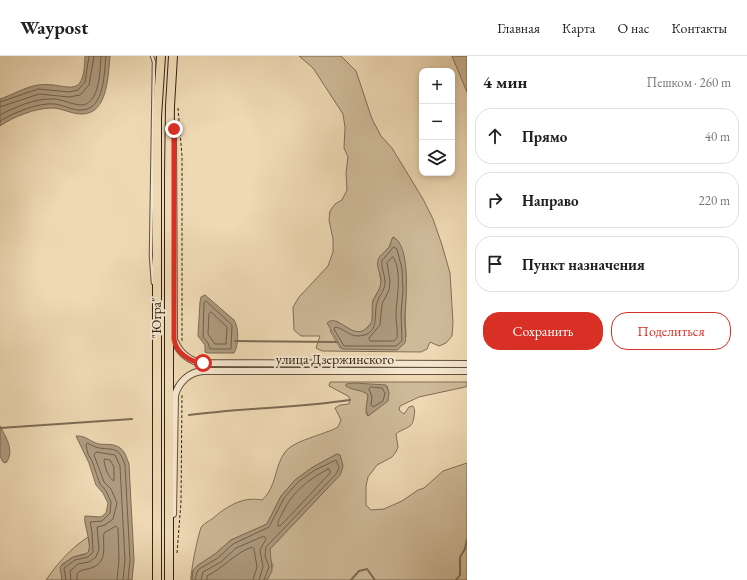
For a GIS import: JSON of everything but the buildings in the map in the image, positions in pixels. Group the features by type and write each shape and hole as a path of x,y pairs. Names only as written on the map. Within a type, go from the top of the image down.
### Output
{"highway":[{"name":"\"Югра\"","path":"157,580 157,117 161,56"},
{"name":"\"Югра\"","path":"169,577 170,98 173,56"}],"street":[{"path":"170,98 174,144 175,342"},
{"path":"169,327 175,342"},
{"name":"улица Дзержинского","path":"175,342 187,358 203,363 467,364"},
{"name":"улица Дзержинского","path":"180,390 189,375 202,371 467,371"},
{"path":"169,408 180,390"},
{"path":"169,577 174,481 174,402 180,390"}],"lane":[{"path":"152,56 154,62 152,256 158,337"}],"path":[{"path":"177,103 182,156 182,341"},
{"path":"180,390 182,396"}],"shaded area":[{"path":"299,56 341,56 356,71 372,119 381,136 392,148 423,199 433,219 450,273 453,323 452,336 446,343 439,346 430,342 427,349 421,352 322,351 316,348 320,336 301,336 294,330 293,307 299,297 328,266 333,252 333,239 329,220 330,211 335,204 342,200 347,190 346,173 348,157 344,148 345,127 343,114 313,68","holes":["393,237 400,247 405,266 406,337 340,348 330,331 336,321 353,331 358,332 364,331 372,322 373,300 380,288 381,282 378,263 379,259 389,247"]},
{"path":"452,56 467,56 467,92"},
{"path":"330,382 467,382 467,386 465,387 419,397 400,406 399,410 404,414 409,407 413,406 415,412 412,424 408,428 396,434 398,447 396,452 392,457 377,465 368,477 366,486 366,505 371,510 384,509 402,501 418,490 424,488 443,471 467,463 467,580 267,580 273,566 269,556 270,549 340,475 343,466 340,455 337,454 313,467 295,480 281,496 267,524 231,540 193,570 191,580 195,552 202,526 223,510 241,501 255,499 262,500 267,495 273,483 281,458 289,448 302,441 338,427 341,420 335,408 340,405 349,404 350,399 348,396 329,386","holes":["387,386 389,393 376,410 368,416 366,413 368,395 364,391"]},
{"path":"88,537 90,546 88,553 73,557 62,564 62,580 46,580 65,557"}],"water":[{"path":"85,56 110,56 105,92 102,101 97,108 91,112 82,114 56,108 45,108 18,116 0,126 0,99 28,87 38,85 72,87 77,85 81,80 84,71"},
{"path":"393,237 399,242 403,250 405,261 405,343 397,350 342,349 327,323 336,321 357,332 368,327 372,321 373,301 381,284 378,260 390,246"},
{"path":"205,295 236,323 238,336 237,346 234,353 205,352 205,345 198,336 200,302 201,297"},
{"path":"346,384 386,385 389,393 388,401 368,416 366,409 368,395 346,386"},
{"path":"0,426 7,439 10,449 9,458 6,463 3,462 0,456"},
{"path":"76,436 83,437 99,444 118,446 122,449 127,458 129,464 134,560 132,580 62,580 60,567 73,557 86,554 89,551 85,516 101,517 106,513 108,503 103,493 96,485 89,463"},
{"path":"337,454 340,455 343,466 340,475 270,549 272,571 267,580 192,580 193,570 231,540 267,524 281,496 295,480 313,467"}],"waterway":[{"path":"235,341 337,342"},
{"path":"189,415 310,405 350,400"},
{"path":"0,428 132,419"},
{"path":"456,580 460,575 460,557 465,549 467,539"},
{"path":"351,580 359,571 367,569 375,580"}],"route":[{"path":"174,129 174,339 176,346 187,358 192,361 203,363"}]}
